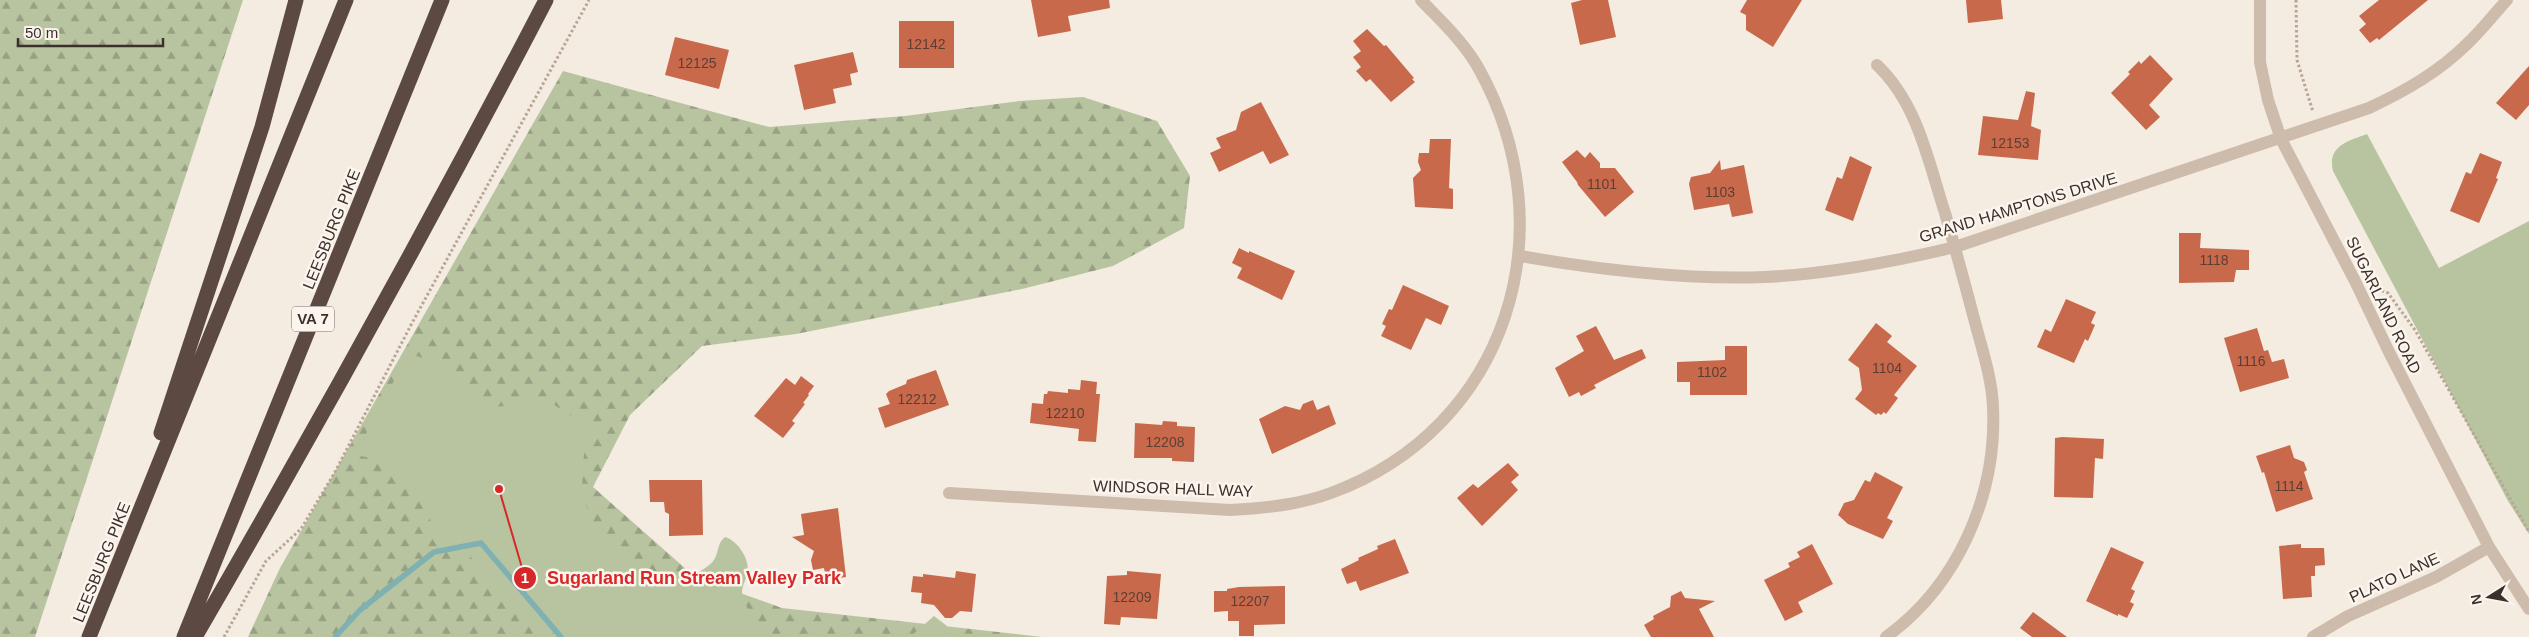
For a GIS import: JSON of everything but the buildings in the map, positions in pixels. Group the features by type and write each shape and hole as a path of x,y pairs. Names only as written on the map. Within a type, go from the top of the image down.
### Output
{"highway":[{"path":"102,606 242,191 262,127 296,0"},
{"name":"LEESBURG PIKE","path":"89,637 346,0"},
{"name":"LEESBURG PIKE","path":"184,637 442,0"},
{"path":"195,637 299,458 405,267 546,0"}],"street":[{"name":"WINDSOR HALL WAY","path":"949,494 1230,510 1270,507 1330,493 1362,480 1395,460 1423,439 1459,399 1489,355 1504,322 1514,290 1520,256 1521,215 1518,176 1509,137 1495,100 1478,67 1421,0"},
{"name":"SUGARLAND ROAD","path":"2260,0 2260,62 2268,100 2281,139 2489,547 2529,609"},
{"name":"GRAND HAMPTONS DRIVE","path":"1520,256 1557,262 1695,277 1764,277 1829,272 1891,262 1955,247 2369,108 2402,92 2436,71 2468,44 2507,0"},
{"path":"1876,65 1901,93 1915,118 1955,247 1986,364 1993,406 1993,440 1989,472 1980,506 1966,542 1946,576 1924,604 1886,637"},
{"name":"PLATO LANE","path":"2313,637 2348,616 2436,577 2489,547"}],"path":[{"path":"224,637 266,560 301,529 335,472 412,323 589,0"},
{"path":"2296,0 2297,60 2312,104 2314,127"},
{"path":"2355,281 2388,293 2415,330 2529,532"}],"green space":[{"path":"0,0 243,0 35,637 0,637"},
{"path":"563,71 769,127 905,116 1019,101 1083,97 1157,121 1190,176 1184,228 1113,266 1022,289 796,334 702,346 630,415 593,487 695,577 782,608 1042,637 248,637 280,568"},
{"path":"2367,134 2439,268 2529,221 2529,534 2508,501 2333,171 2333,156 2336,150 2346,142"},
{"path":"408,354 432,360 462,378 471,394 491,408 545,399 595,431 589,439 584,454 583,490 589,513 609,545 640,570 657,577 675,579 701,571 714,560 722,539 725,537 730,539 739,547 745,557 748,569 742,590 743,598 751,616 765,637 559,637 518,610 472,558 438,536 410,479 377,459 355,455"},
{"path":"934,616 947,626 944,637 910,637"}],"waterway":[{"path":"335,637 360,610 434,552 481,543 561,637"}],"place":[{"name":"Sugarland Run Stream Valley Park","path":"499,489"}]}
